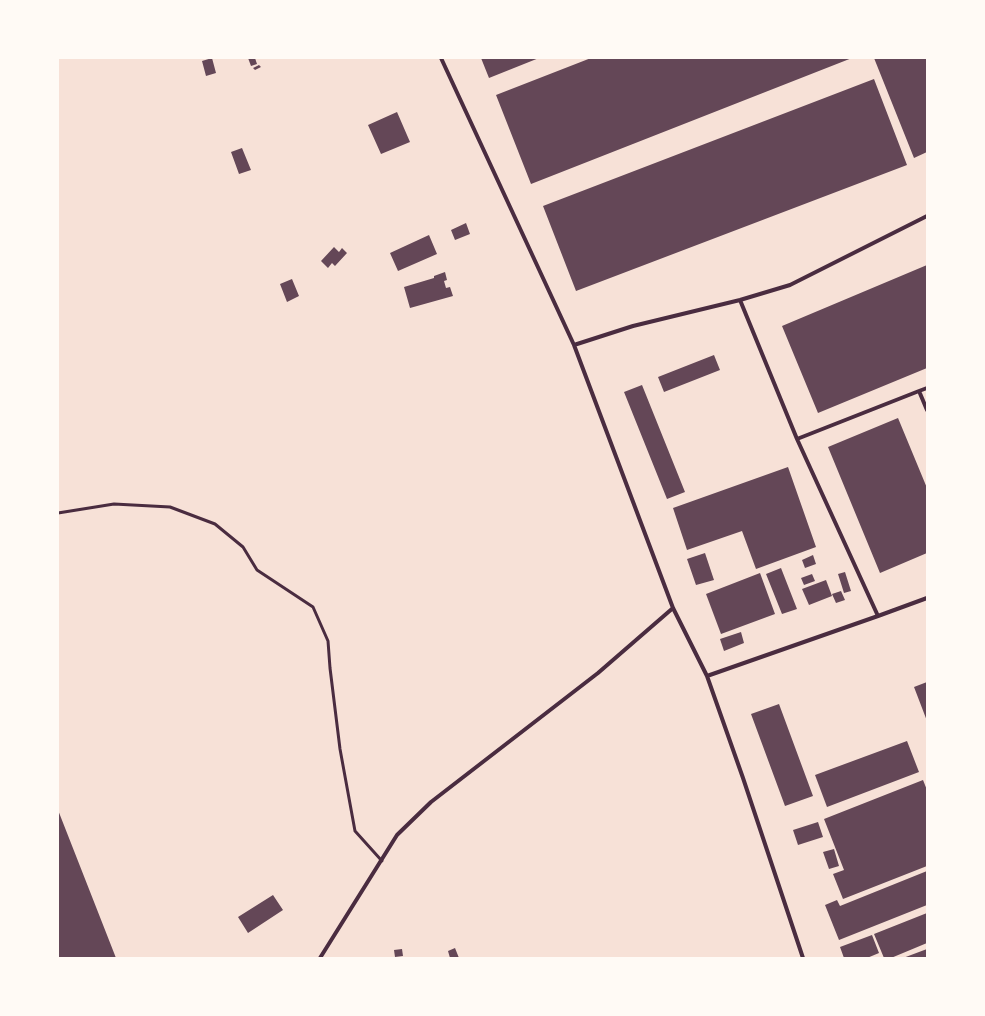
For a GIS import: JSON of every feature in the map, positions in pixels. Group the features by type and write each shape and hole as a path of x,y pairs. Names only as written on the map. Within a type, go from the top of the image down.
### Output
{"street":[{"path":"441,58 574,344 674,608 707,676 743,778 803,958"},
{"path":"574,344 633,326 740,300 790,285 927,216"},
{"path":"740,300 797,439 878,616"},
{"path":"797,439 927,388"},
{"path":"919,391 927,410"},
{"path":"707,676 927,598"},
{"path":"320,958 397,835 430,802 598,673 674,608"}],"lane":[{"path":"58,513 114,504 170,507 215,524 243,547 257,570 313,607 328,641 340,749 355,831 382,861"}],"building":[{"path":"212,58 216,73 206,76 202,61"},
{"path":"248,58 255,58 257,64 251,66"},
{"path":"481,58 539,58 489,78"},
{"path":"591,58 852,58 531,184 496,95"},
{"path":"874,58 927,58 927,152 914,158"},
{"path":"259,65 261,67 255,70 253,68"},
{"path":"874,79 907,165 576,291 543,206"},
{"path":"397,112 410,142 381,154 368,125"},
{"path":"242,148 251,170 239,174 231,152"},
{"path":"466,223 470,234 455,240 451,230"},
{"path":"429,235 437,254 398,271 390,253"},
{"path":"334,247 339,252 342,248 347,253 335,266 332,263 328,268 321,261"},
{"path":"927,265 927,368 818,413 782,326"},
{"path":"445,272 447,280 444,281 446,288 450,287 453,296 410,308 404,287 434,278 434,276"},
{"path":"292,279 299,296 287,302 280,284"},
{"path":"714,355 720,370 664,392 658,377"},
{"path":"642,385 685,492 667,499 624,392"},
{"path":"898,418 927,488 927,553 880,573 828,447"},
{"path":"788,467 816,547 756,569 742,531 687,550 673,508"},
{"path":"705,553 714,580 696,585 687,559"},
{"path":"813,555 816,564 805,568 802,560"},
{"path":"781,568 797,609 782,614 766,574"},
{"path":"845,572 851,591 844,593 838,574"},
{"path":"760,573 775,614 721,634 706,594"},
{"path":"812,574 815,581 804,585 801,578"},
{"path":"826,580 832,596 809,605 802,589"},
{"path":"841,591 845,600 836,603 832,594"},
{"path":"741,632 744,643 724,651 720,639"},
{"path":"927,682 927,721 914,687"},
{"path":"779,704 813,796 785,806 751,714"},
{"path":"907,741 919,772 827,807 815,775"},
{"path":"923,780 927,790 927,866 843,899 833,874 844,870 824,819"},
{"path":"58,810 116,958 58,958"},
{"path":"818,822 823,837 798,845 793,830"},
{"path":"834,849 839,866 829,869 823,852"},
{"path":"927,871 927,905 839,940 825,905 837,900 840,906"},
{"path":"273,895 283,910 248,933 238,917"},
{"path":"927,913 927,943 891,958 884,958 874,934"},
{"path":"872,935 879,953 867,958 844,958 840,947"},
{"path":"455,948 459,958 450,958 448,951"},
{"path":"402,949 403,956 395,957 394,950"},
{"path":"927,949 927,958 903,958"}]}
